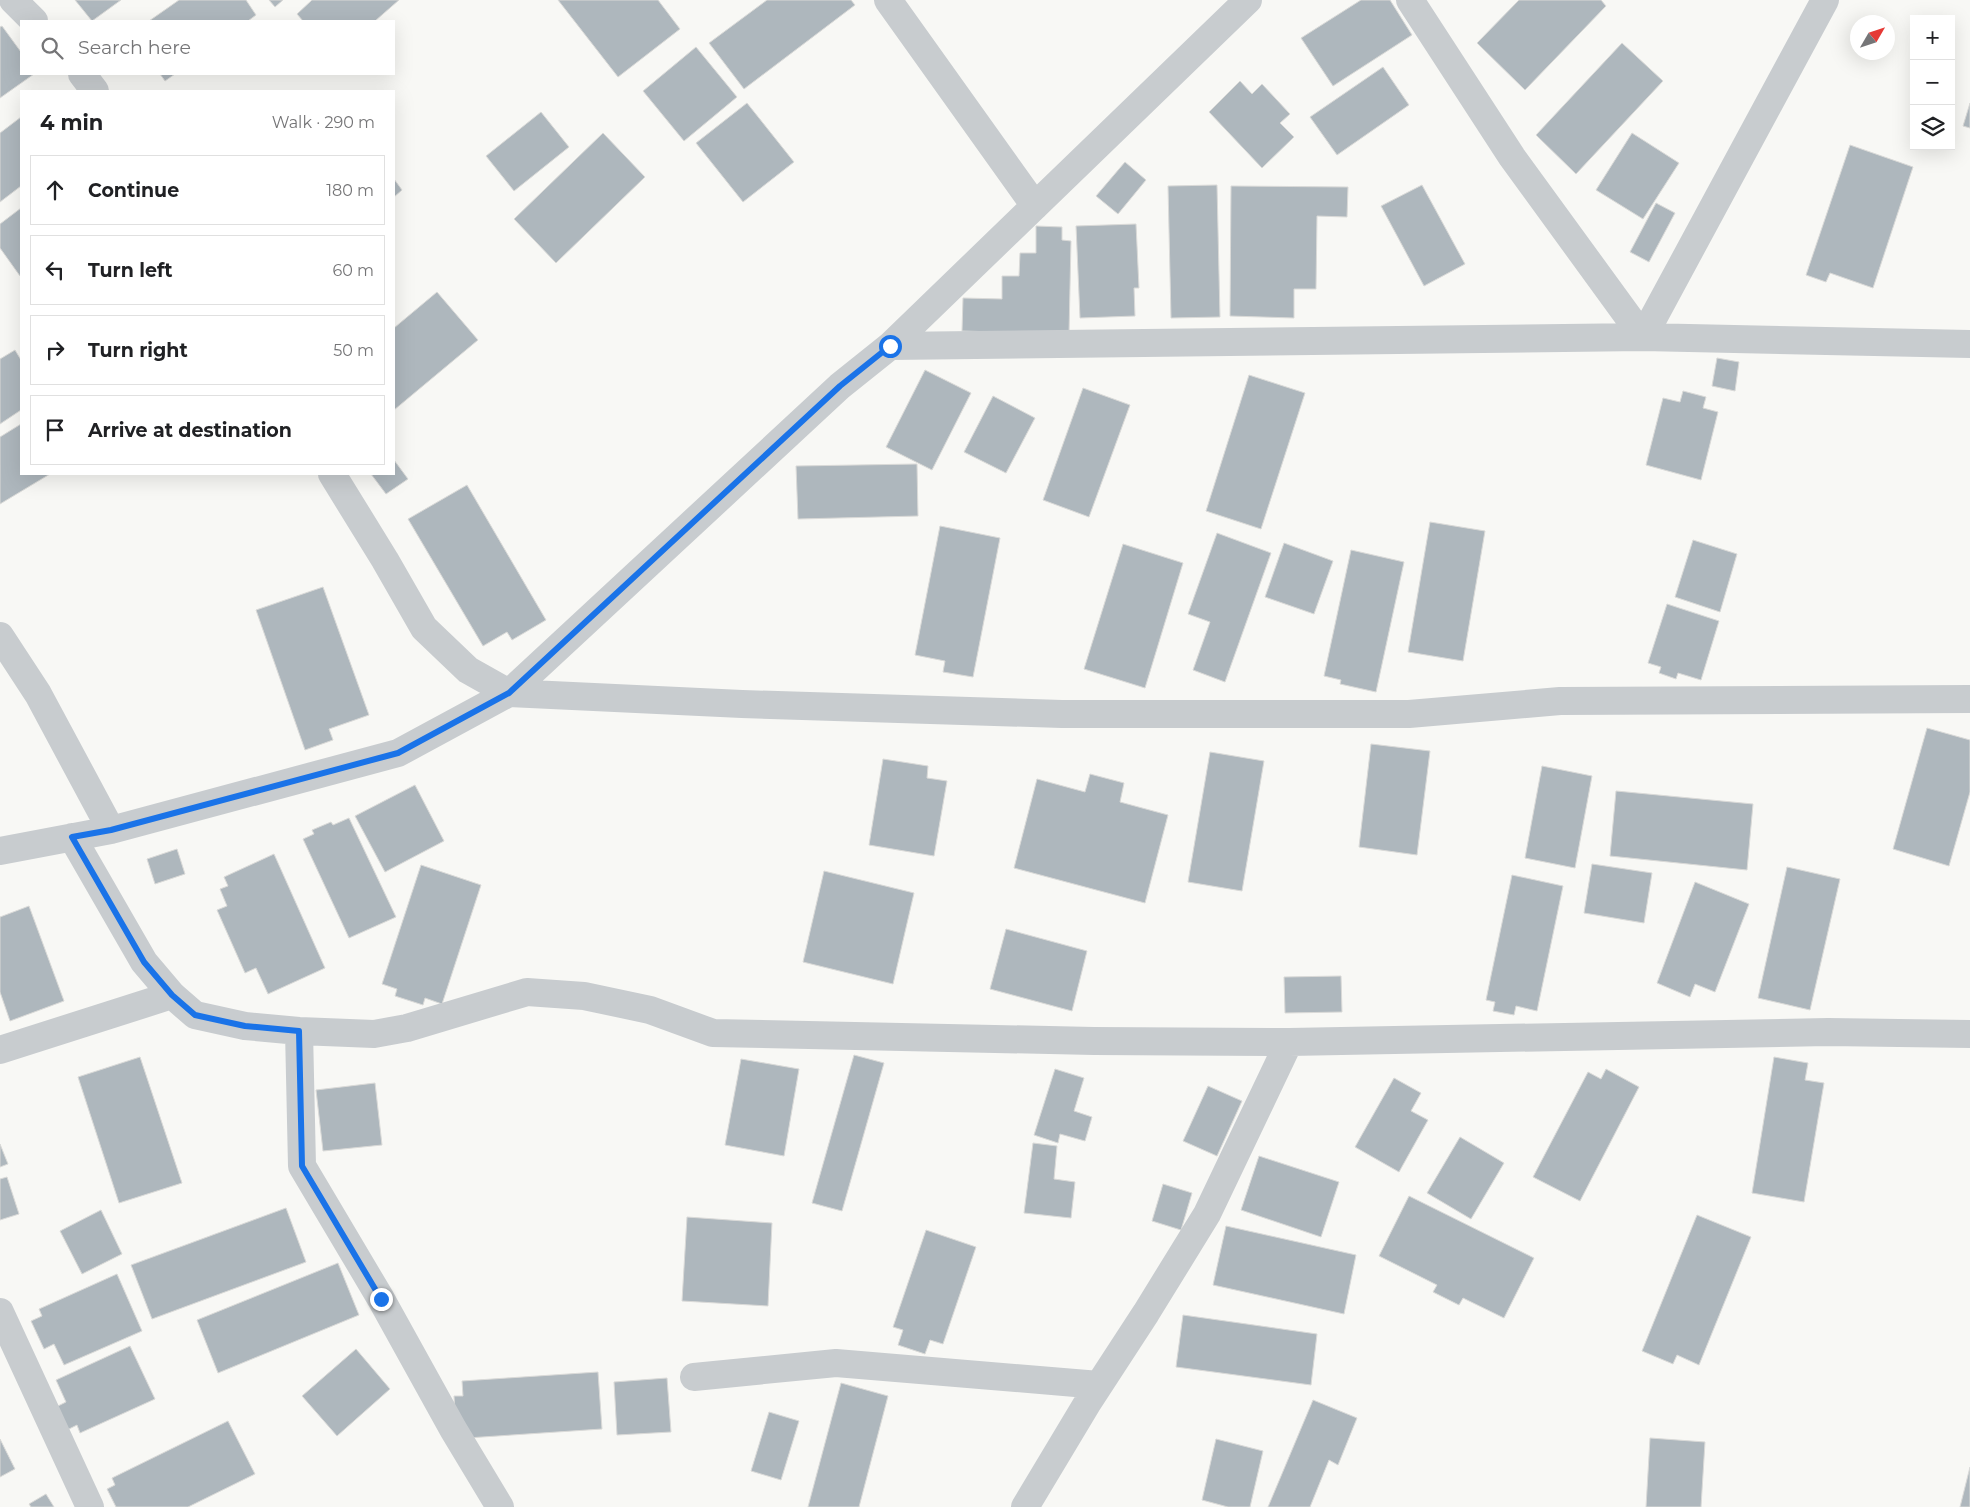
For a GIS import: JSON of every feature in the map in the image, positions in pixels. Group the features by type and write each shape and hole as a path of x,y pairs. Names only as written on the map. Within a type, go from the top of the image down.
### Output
{"street":[{"path":"13,0 33,20"},
{"path":"888,0 1035,206"},
{"path":"0,851 111,830 398,753 509,693 840,386 890,346 1248,0"},
{"path":"1410,0 1512,157 1643,337"},
{"path":"1643,337 1825,0"},
{"path":"83,75 94,90"},
{"path":"890,346 1643,337 1970,344"},
{"path":"333,475 424,628 468,670 509,693 742,704 1062,714 1409,714 1560,701 1970,699"},
{"path":"0,636 38,694 111,830"},
{"path":"72,837 144,962 172,995 195,1015 245,1026 299,1031 374,1034 407,1028 527,992 584,996 650,1010 713,1033 1094,1041 1289,1042 1828,1032 1970,1034"},
{"path":"0,1050 172,995"},
{"path":"299,1031 302,1166 381,1299 453,1429 500,1507"},
{"path":"1025,1507 1099,1385 1207,1214 1289,1042"},
{"path":"0,1312 90,1507"},
{"path":"694,1377 836,1363 1099,1385"}],"building":[{"path":"75,0 121,0 93,20 91,20"},
{"path":"179,0 246,0 256,15 249,20 150,20"},
{"path":"269,0 283,0 275,7"},
{"path":"312,0 399,0 376,20 302,20 297,14"},
{"path":"558,0 658,0 680,29 618,77"},
{"path":"767,0 851,0 855,5 744,89 709,43"},
{"path":"1361,0 1390,0 1412,35 1333,86 1301,38"},
{"path":"1519,0 1601,0 1606,6 1525,90 1477,43"},
{"path":"2,26 20,51 20,75 33,75 0,98 0,27"},
{"path":"1622,43 1663,81 1576,174 1536,135"},
{"path":"696,47 737,97 684,141 643,91"},
{"path":"1383,67 1409,105 1337,155 1310,117"},
{"path":"161,75 174,75 165,81"},
{"path":"1240,81 1252,94 1262,84 1290,114 1280,123 1294,137 1262,168 1209,112"},
{"path":"747,103 794,162 743,202 696,143"},
{"path":"1970,103 1970,128 1963,126"},
{"path":"541,112 569,147 514,191 486,156"},
{"path":"20,118 20,187 0,202 0,133"},
{"path":"603,133 645,177 556,263 514,219"},
{"path":"1632,133 1679,163 1643,219 1596,190"},
{"path":"1850,145 1913,167 1873,288 1830,273 1826,282 1806,275"},
{"path":"1125,162 1146,180 1118,214 1096,196"},
{"path":"395,180 402,190 395,196"},
{"path":"1217,185 1220,317 1171,318 1168,186"},
{"path":"1422,185 1465,264 1424,286 1381,206"},
{"path":"1231,186 1348,187 1347,217 1317,216 1316,289 1294,289 1294,318 1230,316"},
{"path":"1656,203 1675,213 1649,262 1630,252"},
{"path":"20,209 20,276 0,248 0,224"},
{"path":"1136,224 1139,288 1134,288 1135,316 1080,318 1076,226"},
{"path":"1036,226 1062,227 1062,240 1071,241 1069,334 962,331 963,298 1002,299 1002,276 1019,276 1020,253 1036,253"},
{"path":"437,292 478,340 395,409 395,327"},
{"path":"15,350 20,358 20,411 0,424 0,359"},
{"path":"1717,358 1739,362 1735,391 1712,386"},
{"path":"925,370 971,393 932,470 886,447"},
{"path":"1249,375 1305,393 1261,529 1206,511"},
{"path":"1083,388 1130,405 1089,517 1043,500"},
{"path":"1683,391 1706,397 1703,408 1718,412 1701,480 1646,465 1663,398 1680,402"},
{"path":"993,396 1035,418 1006,473 964,452"},
{"path":"20,425 20,475 48,475 0,504 0,437"},
{"path":"395,461 408,479 386,494 372,475 395,475"},
{"path":"917,464 918,516 798,519 796,466"},
{"path":"467,485 546,620 512,640 507,632 483,646 408,519"},
{"path":"1430,522 1485,531 1463,661 1408,652"},
{"path":"940,526 1000,538 973,677 943,672 945,661 915,655"},
{"path":"1217,533 1271,553 1225,682 1193,670 1210,622 1188,614"},
{"path":"1693,540 1737,554 1720,612 1675,597"},
{"path":"1284,543 1333,561 1314,614 1265,597"},
{"path":"1123,544 1183,563 1145,688 1084,669"},
{"path":"1351,550 1404,562 1376,692 1340,684 1341,680 1324,676"},
{"path":"323,587 369,715 329,729 333,740 305,750 256,610"},
{"path":"1667,604 1719,621 1701,680 1678,673 1676,679 1659,673 1661,667 1648,663"},
{"path":"1927,728 1970,740 1970,792 1949,866 1893,849"},
{"path":"1371,744 1430,751 1417,855 1359,847"},
{"path":"1210,752 1264,761 1242,891 1188,882"},
{"path":"883,759 928,766 927,778 947,781 934,856 869,845"},
{"path":"1542,766 1592,776 1575,868 1525,858"},
{"path":"1090,774 1124,783 1120,802 1168,815 1145,903 1014,868 1037,779 1085,792"},
{"path":"415,785 444,841 385,872 355,816"},
{"path":"1616,791 1753,804 1747,870 1610,856"},
{"path":"349,818 396,917 349,938 303,839 314,834 312,830 331,822 333,825"},
{"path":"177,849 185,874 155,884 147,859"},
{"path":"274,854 325,968 268,994 256,968 245,973 217,910 227,906 220,889 228,886 224,877"},
{"path":"1592,864 1652,873 1644,923 1584,913"},
{"path":"421,865 481,885 442,1004 425,998 423,1005 395,996 397,989 382,984"},
{"path":"1787,867 1840,879 1810,1010 1758,998"},
{"path":"824,871 914,893 893,984 803,962"},
{"path":"1512,875 1563,886 1537,1011 1516,1006 1514,1015 1493,1011 1495,1002 1486,1000"},
{"path":"1695,882 1749,904 1715,992 1695,984 1690,997 1657,983"},
{"path":"29,906 64,1001 10,1021 0,992 0,917"},
{"path":"1006,929 1087,951 1072,1011 990,989"},
{"path":"1341,976 1342,1012 1285,1013 1284,977"},
{"path":"854,1055 884,1063 842,1211 812,1203"},
{"path":"140,1057 182,1183 119,1203 78,1077"},
{"path":"1774,1057 1808,1063 1805,1080 1824,1083 1804,1202 1752,1193"},
{"path":"741,1059 799,1069 784,1156 725,1145"},
{"path":"1055,1069 1084,1078 1074,1111 1092,1117 1085,1141 1060,1134 1058,1143 1034,1135"},
{"path":"1606,1069 1639,1087 1580,1201 1533,1177 1588,1072 1601,1079"},
{"path":"1394,1078 1421,1093 1411,1111 1428,1120 1399,1172 1355,1147"},
{"path":"375,1083 382,1145 323,1151 316,1090"},
{"path":"1208,1086 1242,1101 1217,1156 1183,1141"},
{"path":"1460,1137 1504,1163 1471,1219 1427,1193"},
{"path":"1033,1143 1057,1146 1054,1179 1075,1182 1071,1218 1024,1213"},
{"path":"0,1144 8,1164 0,1167"},
{"path":"1259,1156 1339,1182 1321,1237 1241,1210"},
{"path":"7,1177 19,1214 0,1220 0,1179"},
{"path":"1163,1184 1192,1193 1181,1230 1152,1221"},
{"path":"1409,1196 1534,1258 1504,1318 1463,1298 1459,1305 1433,1292 1437,1285 1379,1256"},
{"path":"286,1208 306,1262 152,1319 131,1265"},
{"path":"101,1210 122,1254 82,1274 60,1231"},
{"path":"1697,1215 1751,1237 1699,1365 1677,1355 1673,1364 1642,1351"},
{"path":"687,1217 772,1223 768,1306 682,1301"},
{"path":"1226,1226 1356,1255 1344,1314 1213,1285"},
{"path":"926,1230 976,1247 943,1344 930,1340 925,1354 898,1345 903,1330 893,1327"},
{"path":"338,1263 359,1315 218,1373 197,1320"},
{"path":"117,1274 142,1331 64,1365 54,1344 44,1349 31,1321 42,1316 39,1309"},
{"path":"1183,1315 1317,1334 1311,1385 1176,1367"},
{"path":"130,1346 155,1399 80,1433 77,1425 67,1430 56,1407 66,1402 56,1380"},
{"path":"356,1349 390,1389 337,1436 302,1396"},
{"path":"598,1372 602,1429 467,1438 456,1430 454,1396 463,1396 462,1381"},
{"path":"667,1378 671,1432 617,1435 614,1382"},
{"path":"841,1383 888,1396 859,1507 808,1507"},
{"path":"1313,1400 1357,1418 1338,1465 1329,1460 1310,1507 1268,1507"},
{"path":"769,1412 799,1421 781,1480 751,1471"},
{"path":"228,1421 255,1474 188,1507 116,1507 107,1489 115,1485 112,1478"},
{"path":"1650,1438 1705,1442 1701,1507 1646,1507"},
{"path":"0,1439 15,1469 0,1477"},
{"path":"1216,1439 1263,1451 1250,1507 1228,1507 1202,1500"},
{"path":"1970,1467 1970,1507 1960,1507"},
{"path":"46,1494 54,1507 31,1507 29,1504"}],"route":[{"path":"381,1299 302,1166 299,1031 245,1026 195,1015 172,995 144,962 72,837 111,830 398,753 509,693 840,386 890,346"}]}
